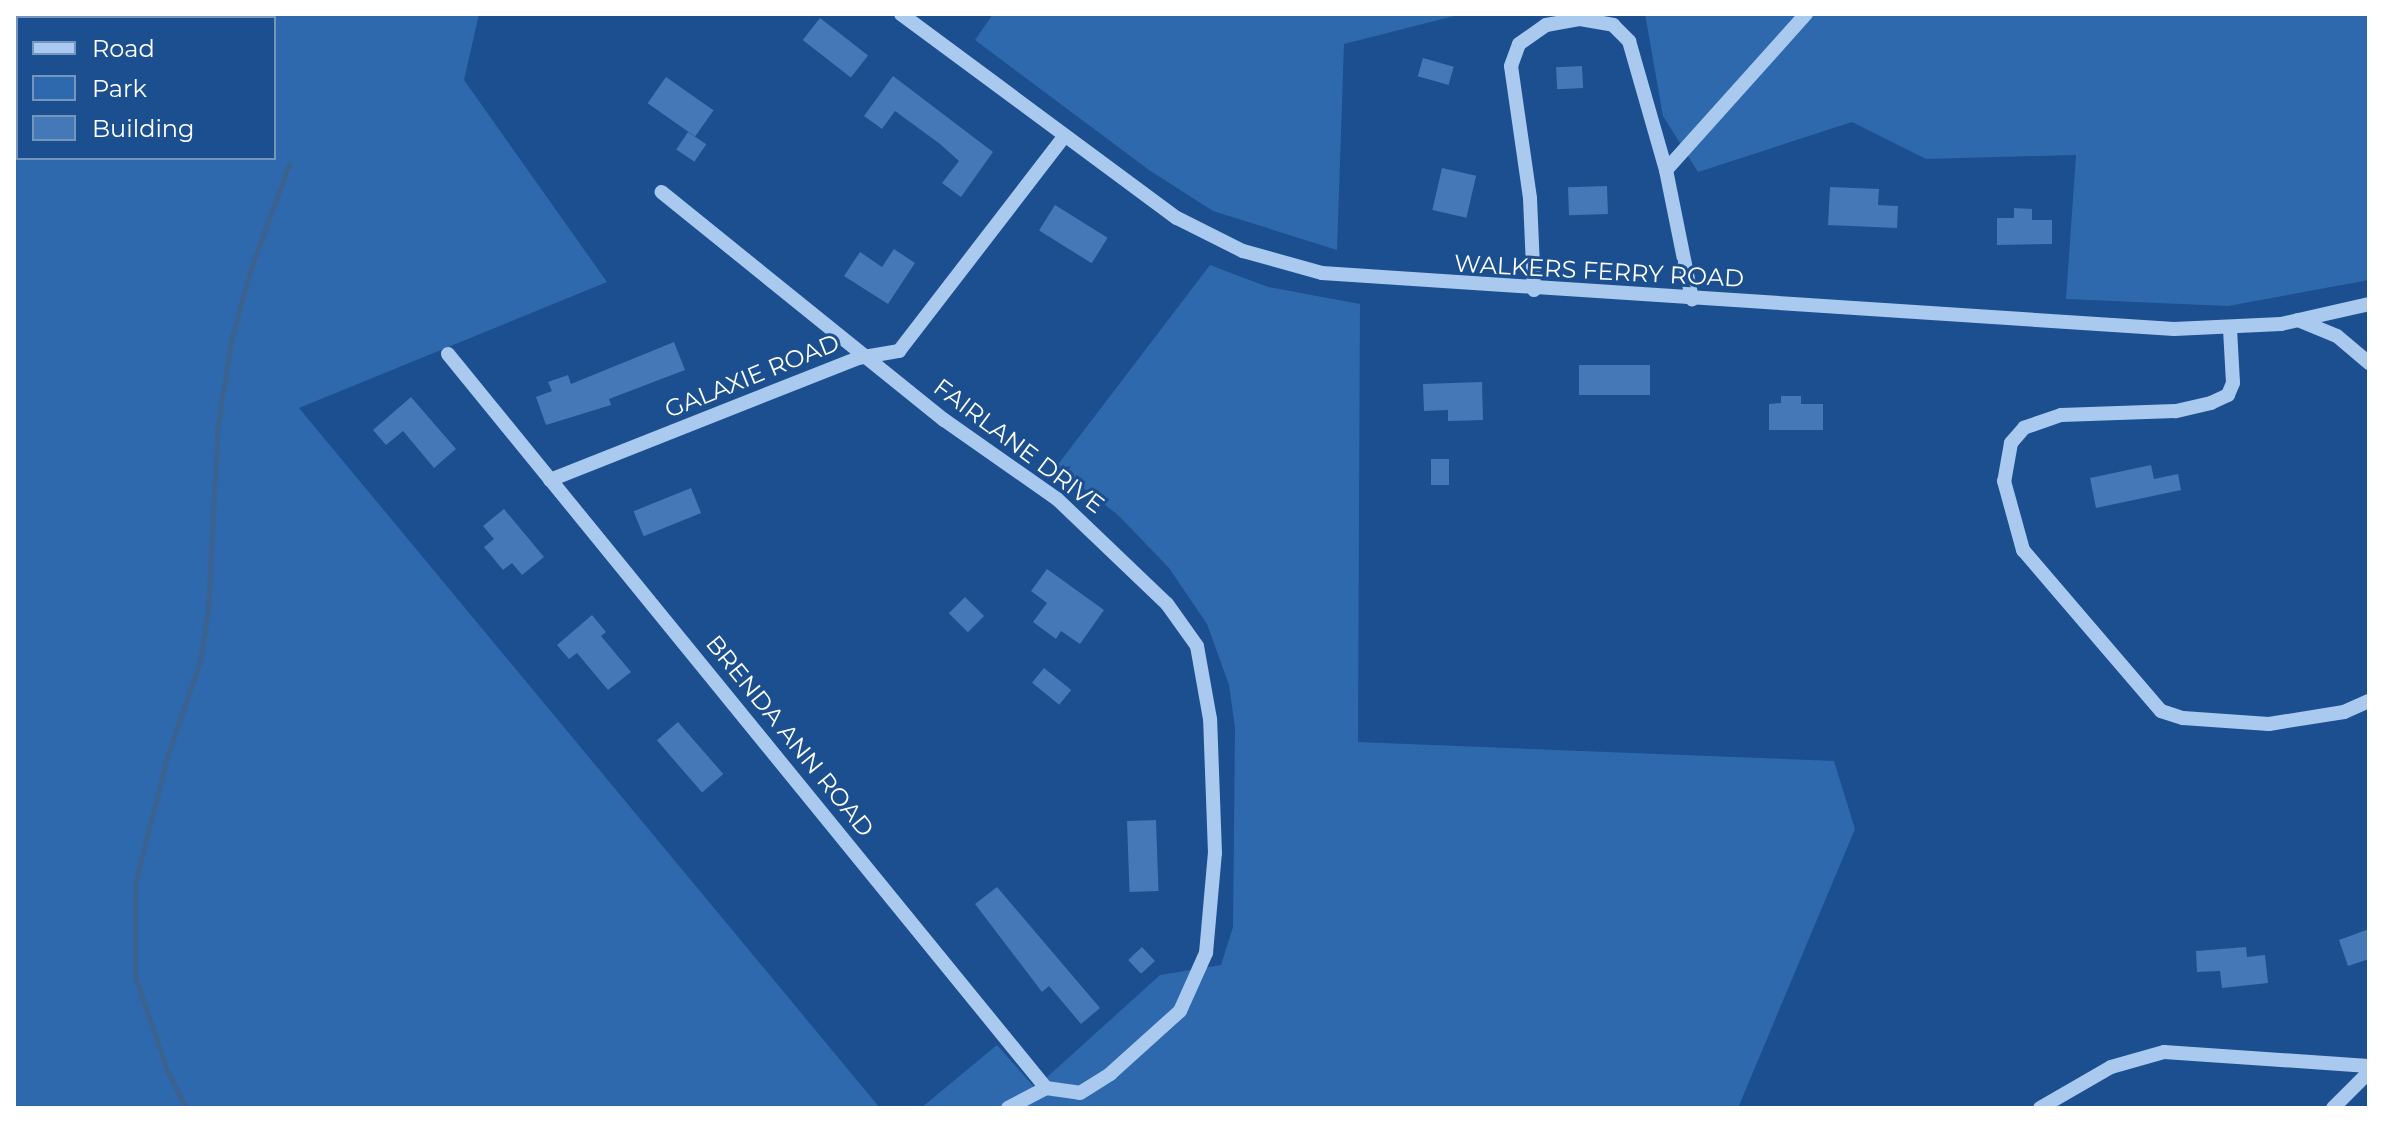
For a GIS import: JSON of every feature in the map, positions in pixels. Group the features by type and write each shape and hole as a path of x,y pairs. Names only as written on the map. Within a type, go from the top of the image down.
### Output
{"street":[{"name":"WALKERS FERRY ROAD","path":"901,14 1177,218 1267,260 1322,273 1534,290 2230,329 2298,320 2369,304"},
{"path":"1666,170 1806,14"},
{"path":"1534,290 1530,198 1511,66 1519,44 1546,25 1580,19 1613,25 1629,41 1666,170 1692,299"},
{"name":"GALAXIE ROAD","path":"550,480 869,357 893,354 906,344 1064,137"},
{"name":"FAIRLANE DRIVE","path":"661,192 1110,545 1197,646 1210,719 1215,853 1206,953 1180,1011 1115,1070 1080,1093 1046,1088"},
{"path":"2298,320 2337,336 2369,363"},
{"path":"2230,329 2233,383 2228,395 2211,403 2175,411 2061,415 2024,428 2011,443 2004,481 2023,550 2161,711 2183,718 2269,724 2344,712 2369,701"},
{"name":"BRENDA ANN ROAD","path":"448,354 1046,1088"},
{"path":"2040,1108 2111,1067 2164,1052 2369,1066"},
{"path":"2333,1108 2369,1072"},
{"path":"1008,1108 1046,1088"}],"green space":[{"path":"479,14 464,80 607,282 299,408 880,1108 14,1108 14,66 16,160 276,160 276,16 169,16"},
{"path":"993,14 1462,14 1344,44 1337,250 1213,211 1149,170 975,40"},
{"path":"1645,14 2369,14 2369,280 2228,306 2066,299 2076,155 1926,159 1852,122 1698,172 1663,116"},
{"path":"1210,265 1268,287 1360,304 1358,742 1834,761 1855,829 1738,1108 921,1108 997,1045 1035,1088 1160,975 1221,965 1233,927 1235,728 1229,685 1207,624 1169,568 1118,515 1056,467"}],"building":[{"path":"820,18 868,56 851,78 803,40"},
{"path":"1423,58 1454,67 1449,85 1418,76"},
{"path":"1582,66 1583,88 1557,89 1556,67"},
{"path":"893,76 993,152 961,197 942,183 959,161 940,144 895,111 882,129 864,116"},
{"path":"666,77 714,110 695,136 648,103"},
{"path":"688,132 706,144 694,162 676,149"},
{"path":"1442,168 1476,176 1466,218 1432,210"},
{"path":"1607,186 1608,214 1569,215 1568,187"},
{"path":"1830,187 1879,189 1878,205 1898,206 1897,228 1828,225"},
{"path":"1055,205 1108,238 1092,263 1039,230"},
{"path":"2014,208 2032,209 2032,220 2052,220 2052,244 1997,245 1997,218 2014,218"},
{"path":"894,249 915,263 888,304 844,276 860,252 882,267"},
{"path":"674,342 685,370 609,399 611,405 546,425 536,397 552,391 548,382 568,375 571,384"},
{"path":"1579,365 1650,365 1650,395 1579,395"},
{"path":"1482,382 1483,420 1448,421 1448,410 1424,411 1423,384"},
{"path":"1781,396 1801,396 1801,404 1823,404 1823,430 1769,430 1769,404 1781,403"},
{"path":"411,397 456,449 434,468 403,431 386,445 373,430"},
{"path":"1431,459 1449,459 1449,485 1431,485"},
{"path":"2151,465 2154,479 2178,474 2181,490 2096,508 2090,478"},
{"path":"691,488 701,513 644,536 634,511"},
{"path":"504,509 544,557 522,575 512,563 503,570 484,547 494,539 483,526"},
{"path":"1047,569 1104,610 1080,644 1061,631 1056,639 1033,622 1047,603 1031,591"},
{"path":"965,597 984,616 968,632 949,613"},
{"path":"592,615 606,632 601,636 631,672 608,690 577,653 569,659 557,645"},
{"path":"1044,668 1071,690 1059,705 1032,683"},
{"path":"678,722 723,774 702,792 657,740"},
{"path":"1156,820 1158,891 1129,892 1127,821"},
{"path":"997,887 1100,1008 1081,1024 1049,986 1042,992 975,904"},
{"path":"2369,929 2369,959 2348,966 2339,940"},
{"path":"1142,947 1155,961 1141,974 1128,960"},
{"path":"2246,947 2247,957 2265,955 2268,983 2222,988 2220,971 2197,972 2196,951"}],"waterway":[{"path":"186,1108 168,1073 135,976 135,883 167,757 200,661 208,611 218,423 232,337 250,271 289,164"}]}
